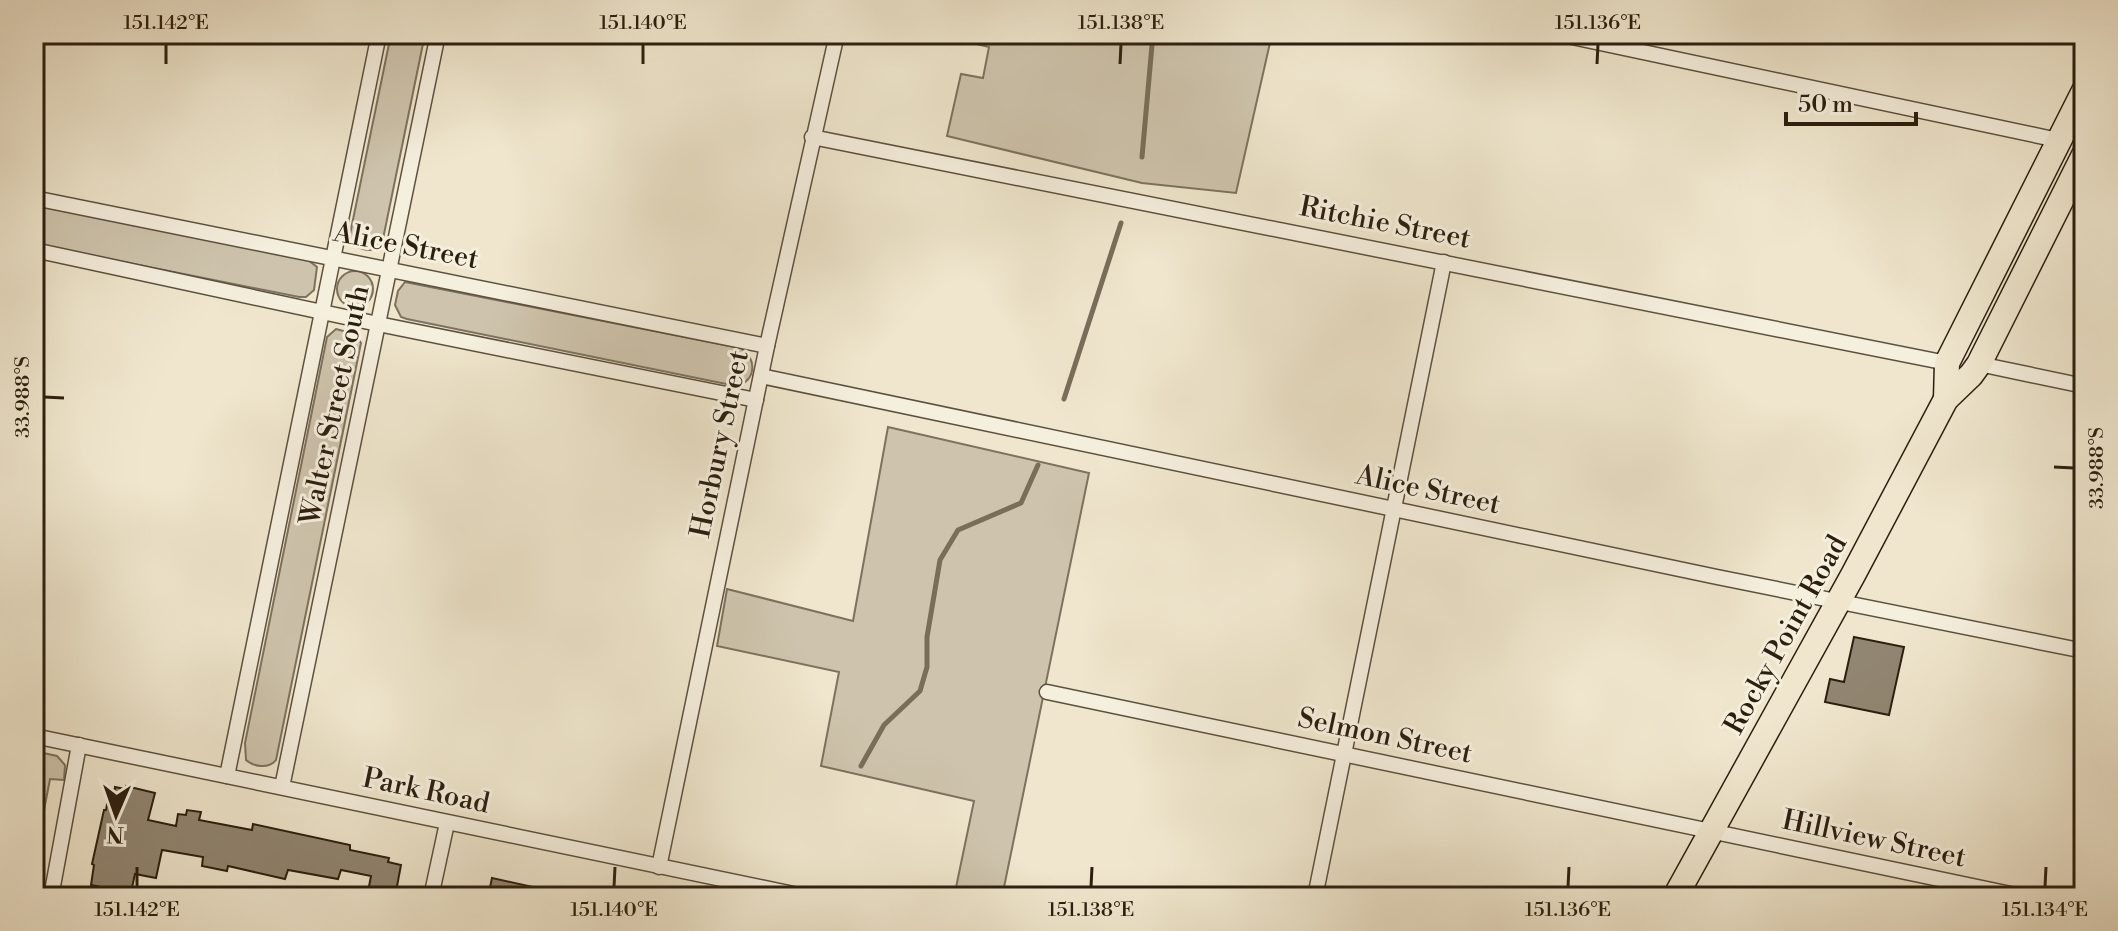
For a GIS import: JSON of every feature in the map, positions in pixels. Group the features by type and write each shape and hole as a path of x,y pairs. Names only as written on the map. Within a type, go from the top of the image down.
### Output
{"main road":[{"name":"Rocky Point Road","path":"1946,399 1947,363 2084,91"},
{"name":"Rocky Point Road","path":"1675,897 1839,601 1946,399 1979,364 2084,155"}],"street":[{"name":"Walter Street South","path":"227,776 379,34"},
{"name":"Walter Street South","path":"282,787 438,34"},
{"name":"Horbury Street","path":"659,867 767,346 837,34"},
{"path":"1558,34 2058,140"},
{"name":"Ritchie Street","path":"812,137 1947,363"},
{"name":"Alice Street","path":"34,198 767,346"},
{"path":"34,250 378,324 756,400"},
{"path":"1315,897 1444,262"},
{"path":"1979,364 2084,386"},
{"name":"Alice Street","path":"761,376 2084,651"},
{"name":"Selmon Street","path":"1047,692 1713,829"},
{"name":"Park Road","path":"34,736 808,897"},
{"path":"51,897 79,745"},
{"path":"431,897 447,823"},
{"name":"Hillview Street","path":"1713,829 1735,837 2025,897"},
{"path":"726,897 729,880"}],"shaded area":[{"path":"391,34 425,34 383,239 380,247 368,250 359,248 349,239"},
{"path":"970,34 1272,34 1236,193 1142,183 947,136 961,74 983,78 989,47 968,42"},
{"path":"34,205 308,260 317,267 314,290 306,297 299,297 34,244"},
{"path":"355,271 368,276 373,289 368,302 355,307 342,302 337,289 342,276"},
{"path":"405,282 740,348 750,358 751,375 743,384 736,386 407,319 401,317 395,305 398,291"},
{"path":"336,329 355,334 361,343 276,760 266,766 257,765 246,760 245,743 327,337"},
{"path":"888,427 1089,473 1002,897 954,897 974,801 821,766 839,672 717,646 727,589 853,621"},
{"path":"34,751 57,756 65,765 64,780 50,779 34,862"}],"building":[{"path":"1854,637 1904,647 1889,715 1825,702 1830,679 1844,682"},
{"path":"126,786 155,793 148,820 176,826 178,814 186,815 187,810 201,812 199,820 252,830 253,824 350,845 350,850 389,858 388,862 401,865 395,897 367,897 371,876 341,870 338,879 288,870 285,879 228,866 227,871 202,866 203,857 162,850 156,878 135,874 130,897 99,897 101,887 91,885 92,864 104,810 110,789 125,789"},
{"path":"492,878 551,891 550,897 488,897"}],"waterway":[{"path":"1142,157 1153,34"},
{"path":"1064,399 1121,223"},
{"path":"861,766 884,725 920,691 927,667 927,637 940,560 958,530 1021,503 1038,465"}]}
